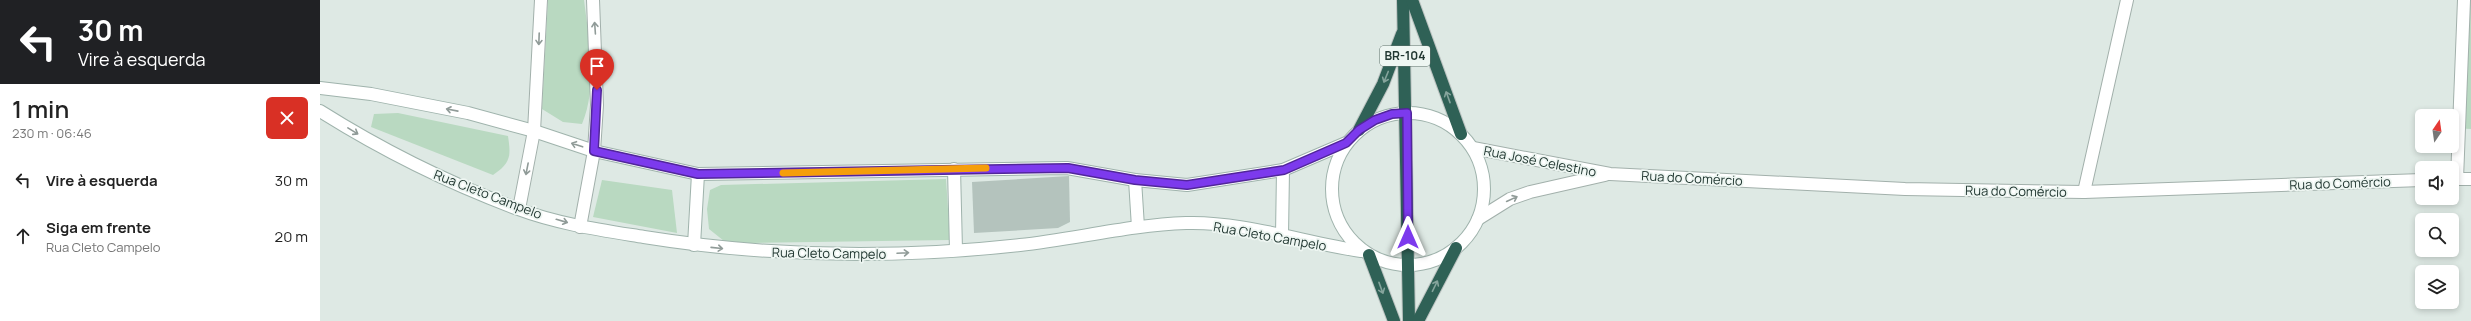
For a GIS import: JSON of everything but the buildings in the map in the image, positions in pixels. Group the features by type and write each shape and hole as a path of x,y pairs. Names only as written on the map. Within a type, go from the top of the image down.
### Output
{"highway":[{"name":"BR-104","path":"1403,0 1407,113 1409,321"},
{"path":"1412,0 1461,134"},
{"path":"1359,130 1383,84 1404,27"},
{"path":"1418,321 1456,248"},
{"path":"1365,253 1394,321"}],"street":[{"path":"519,210 534,131 541,0"},
{"path":"580,227 594,151 597,59 593,0"},
{"path":"2084,192 2127,0"},
{"path":"2456,161 2464,0"},
{"path":"320,88 371,94 468,113 534,131 594,151 698,174 1068,168 1135,180 1187,185 1284,170 1346,143"},
{"name":"Rua Cleto Campelo","path":"320,111 360,136 434,174 519,210 580,227 694,245 755,252 819,255 956,250 1020,245 1138,227 1188,223 1282,235 1322,246 1365,253"},
{"path":"1407,113 1429,115 1446,123 1461,134 1473,148 1481,165 1484,183 1483,202 1478,219 1469,235 1456,248 1441,258 1423,264 1408,265 1386,262 1365,253 1342,230 1335,213 1331,195 1333,170 1346,143 1359,130 1375,120 1392,114 1407,113"},
{"name":"Rua José Celestino","path":"1473,148 1610,174"},
{"path":"954,169 956,250"},
{"path":"1282,235 1284,170"},
{"path":"694,245 698,174"},
{"name":"Rua do Comércio","path":"1610,174 1905,189 2084,192 2415,180"},
{"name":"Rua José Celestino","path":"1478,219 1510,199 1530,192 1610,174"},
{"path":"2459,179 2471,179"},
{"path":"1135,180 1138,227"}],"green space":[{"path":"548,0 584,0 590,47 591,79 587,109 582,124 563,122 542,109"},
{"path":"2459,0 2471,0 2471,129 2459,128 2459,109 2453,109"},
{"path":"398,113 508,136 509,154 506,163 493,175 371,127 374,114"},
{"path":"946,179 950,240 750,243 724,241 709,229 707,209 710,190 721,185"},
{"path":"602,180 672,190 677,233 593,217"}],"slow traffic":[{"path":"783,173 884,172 986,168"}],"route":[{"path":"597,90 594,151 627,160 698,174 1068,168 1092,171 1135,180 1187,185 1218,182 1284,170 1346,143 1359,130 1375,120 1392,114 1407,113 1408,237"}]}
